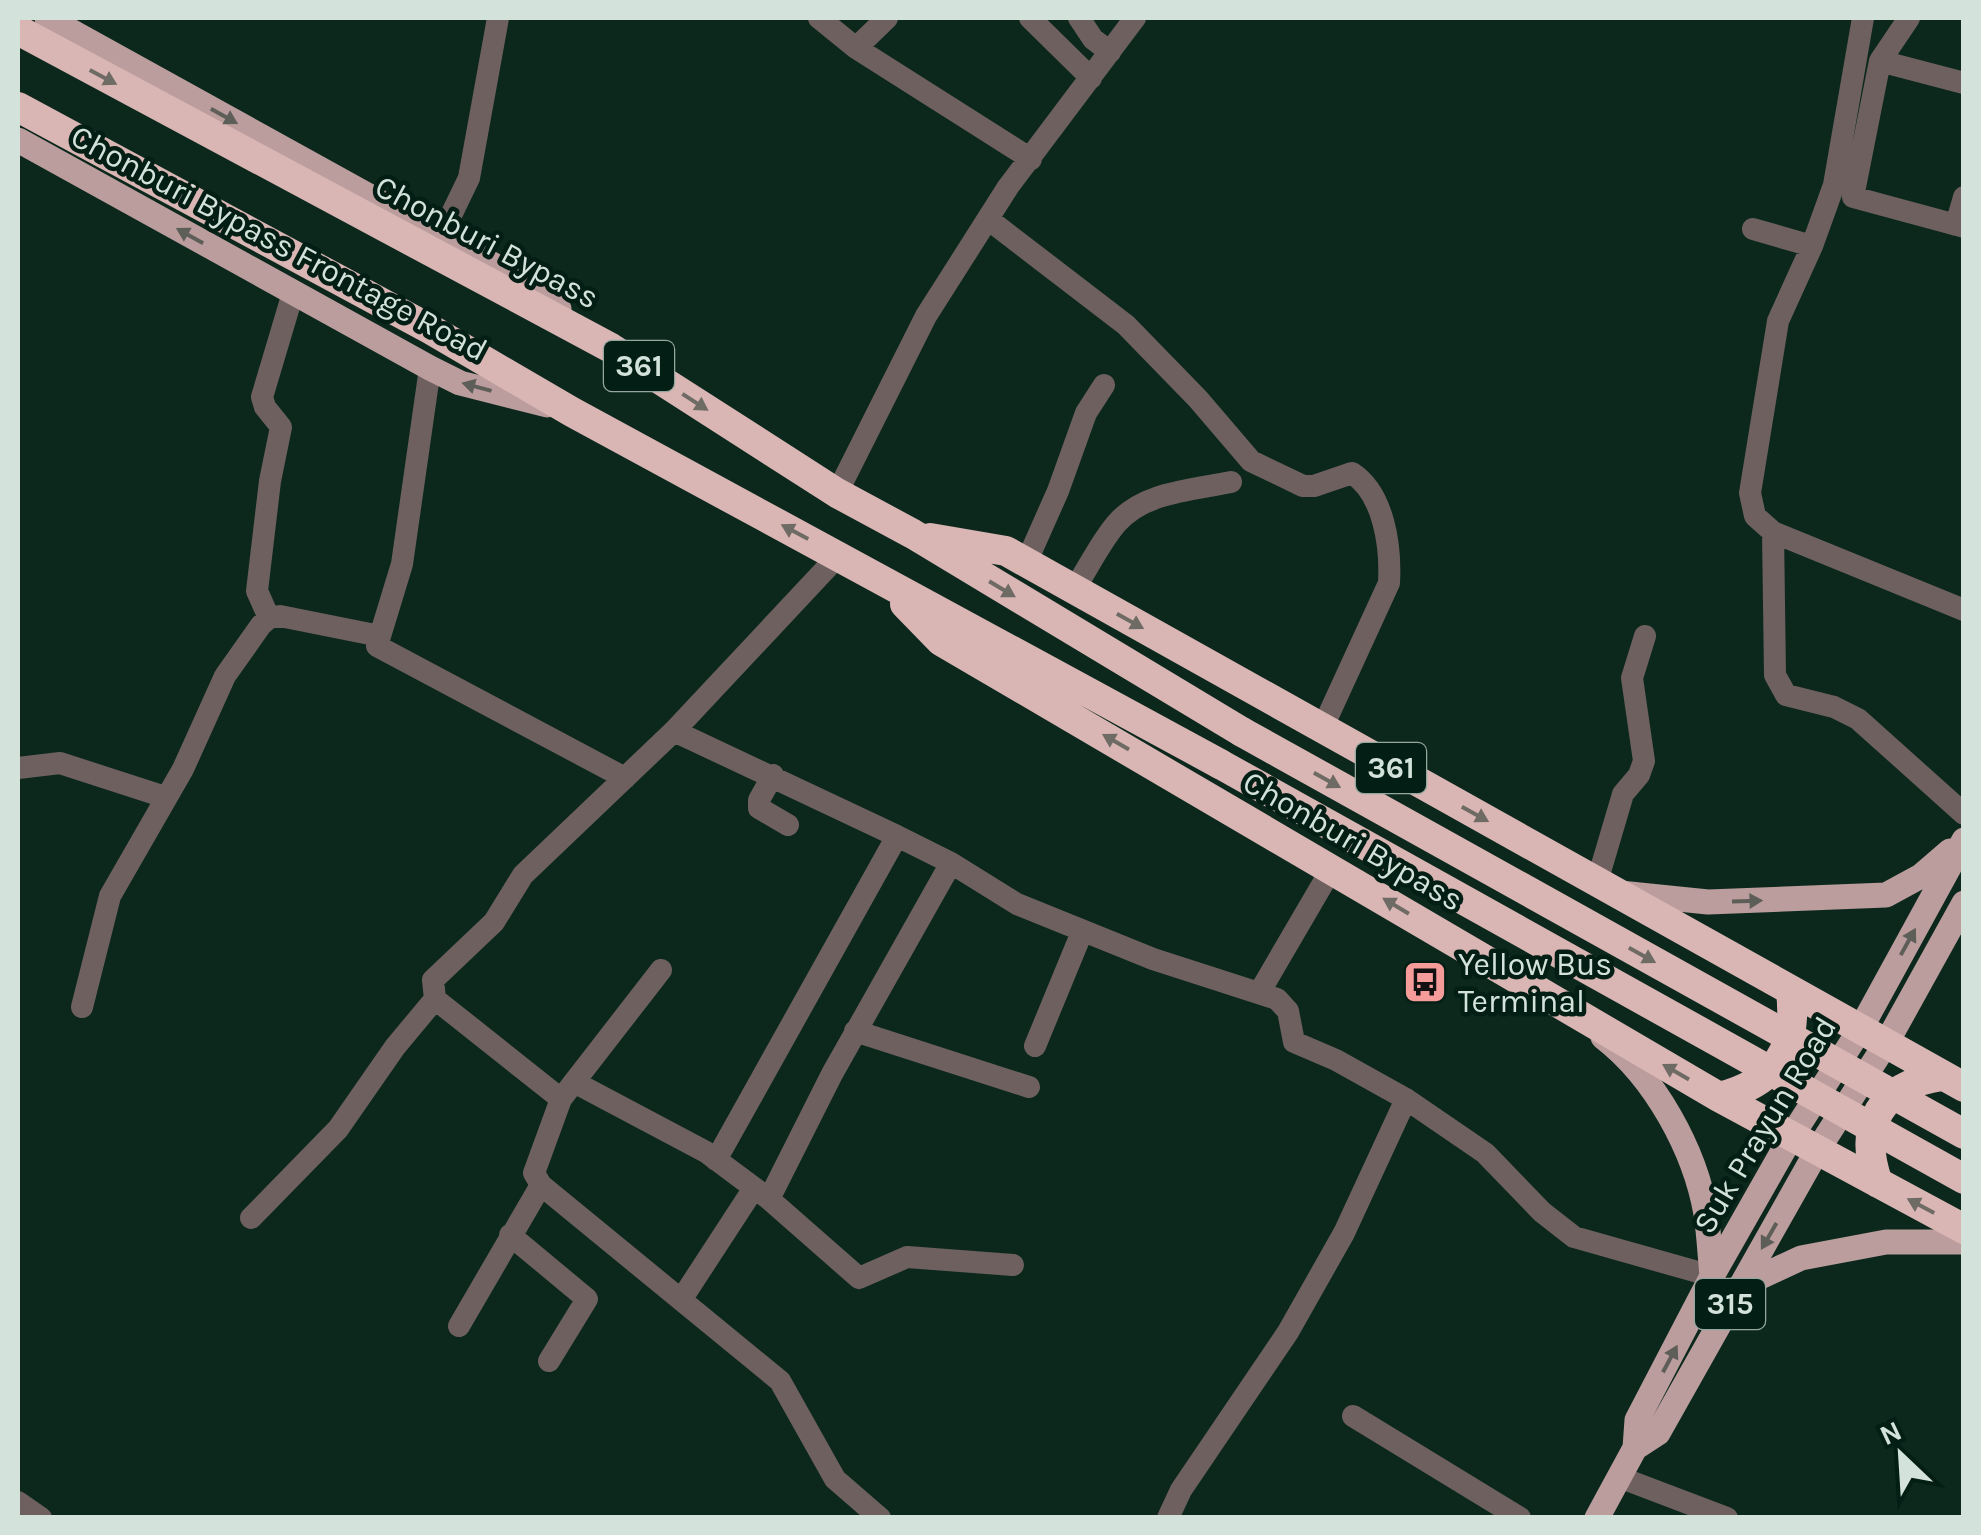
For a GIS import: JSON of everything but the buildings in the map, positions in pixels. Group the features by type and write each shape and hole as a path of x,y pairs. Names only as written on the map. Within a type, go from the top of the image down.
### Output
{"highway":[{"name":"Chonburi Bypass","path":"18,30 611,348 837,493 1242,732 1964,1134"},
{"name":"Chonburi Bypass","path":"18,107 1220,764 1964,1179"},
{"name":"Chonburi Bypass","path":"912,534 1006,551 1953,1081"},
{"name":"Chonburi Bypass","path":"880,579 941,640 1719,1097 1964,1230"},
{"path":"1719,1097 1742,1091 1763,1078 1779,1061 1790,1039 1794,1016 1791,992"},
{"path":"1878,1183 1869,1159 1870,1134 1878,1110 1895,1092 1917,1079 1953,1081"}],"main road":[{"name":"361","path":"47,18 519,279 611,348"},
{"name":"Chonburi Bypass Frontage Road","path":"18,140 430,368 460,382 572,412"},
{"path":"1606,887 1708,902 1886,896 1921,876 1964,839"},
{"name":"Suk Prayun Road","path":"1874,1035 1964,839"},
{"name":"Suk Prayun Road","path":"1596,1518 1635,1448 1637,1420 1712,1276 1964,903"},
{"path":"1562,1005 1613,1045 1655,1094 1679,1136 1706,1211 1712,1276"},
{"name":"Suk Prayun Road","path":"1635,1448 1658,1432 1739,1287 1804,1144"},
{"path":"1739,1287 1801,1258 1886,1242 1964,1242"}],"street":[{"path":"441,236 469,178 498,18"},
{"path":"818,18 856,48 1031,159"},
{"path":"856,48 887,18"},
{"path":"1030,18 1091,78"},
{"path":"1079,18 1092,39 1110,52"},
{"path":"837,493 926,316 988,219 1135,18"},
{"path":"1864,18 1834,185 1778,321 1750,493 1756,516 1773,532 1964,610"},
{"path":"1908,18 1880,61 1853,198 1960,226 1964,197"},
{"path":"1880,61 1964,83"},
{"path":"988,219 1126,325 1251,461 1303,486 1314,486 1352,472 1371,491 1390,560 1389,583 1322,730"},
{"path":"1753,229 1812,246"},
{"path":"269,618 257,592 270,481 281,427 264,407 262,397 293,293"},
{"path":"430,368 402,564 377,646 625,778"},
{"path":"1026,563 1086,413 1104,385"},
{"path":"1074,590 1117,523 1134,508 1172,494 1231,482"},
{"path":"1773,532 1775,674 1786,695 1834,707 1858,718 1964,814"},
{"path":"838,556 674,731 523,875 494,922 432,980 435,999 568,1090 716,1160 762,1194 858,1278 907,1258 1013,1265"},
{"path":"82,1008 110,896 183,769 224,676 269,618 302,619 380,636"},
{"path":"1606,887 1622,794 1644,762 1632,678 1645,636"},
{"path":"674,731 951,863 1017,904 1082,932 1277,999 1288,1011 1294,1042 1336,1060 1406,1099 1485,1153 1542,1212 1574,1237 1712,1276"},
{"path":"18,768 60,763 164,797"},
{"path":"772,775 759,808 788,826"},
{"path":"716,1160 897,836"},
{"path":"681,1300 762,1194 951,863"},
{"path":"1259,994 1332,868"},
{"path":"1035,1046 1082,932"},
{"path":"661,970 568,1090 534,1172 540,1185 780,1381 835,1479 880,1518"},
{"path":"251,1218 338,1129 394,1047 435,999"},
{"path":"855,1031 1029,1087"},
{"path":"1168,1518 1181,1490 1288,1332 1335,1250 1406,1099"},
{"path":"459,1326 540,1185"},
{"path":"510,1235 587,1299 549,1361"},
{"path":"1353,1416 1520,1518"},
{"path":"1619,1478 1727,1518"},
{"path":"18,1502 41,1518"}],"place":[{"name":"Yellow Bus Terminal","path":"1425,982"}]}
